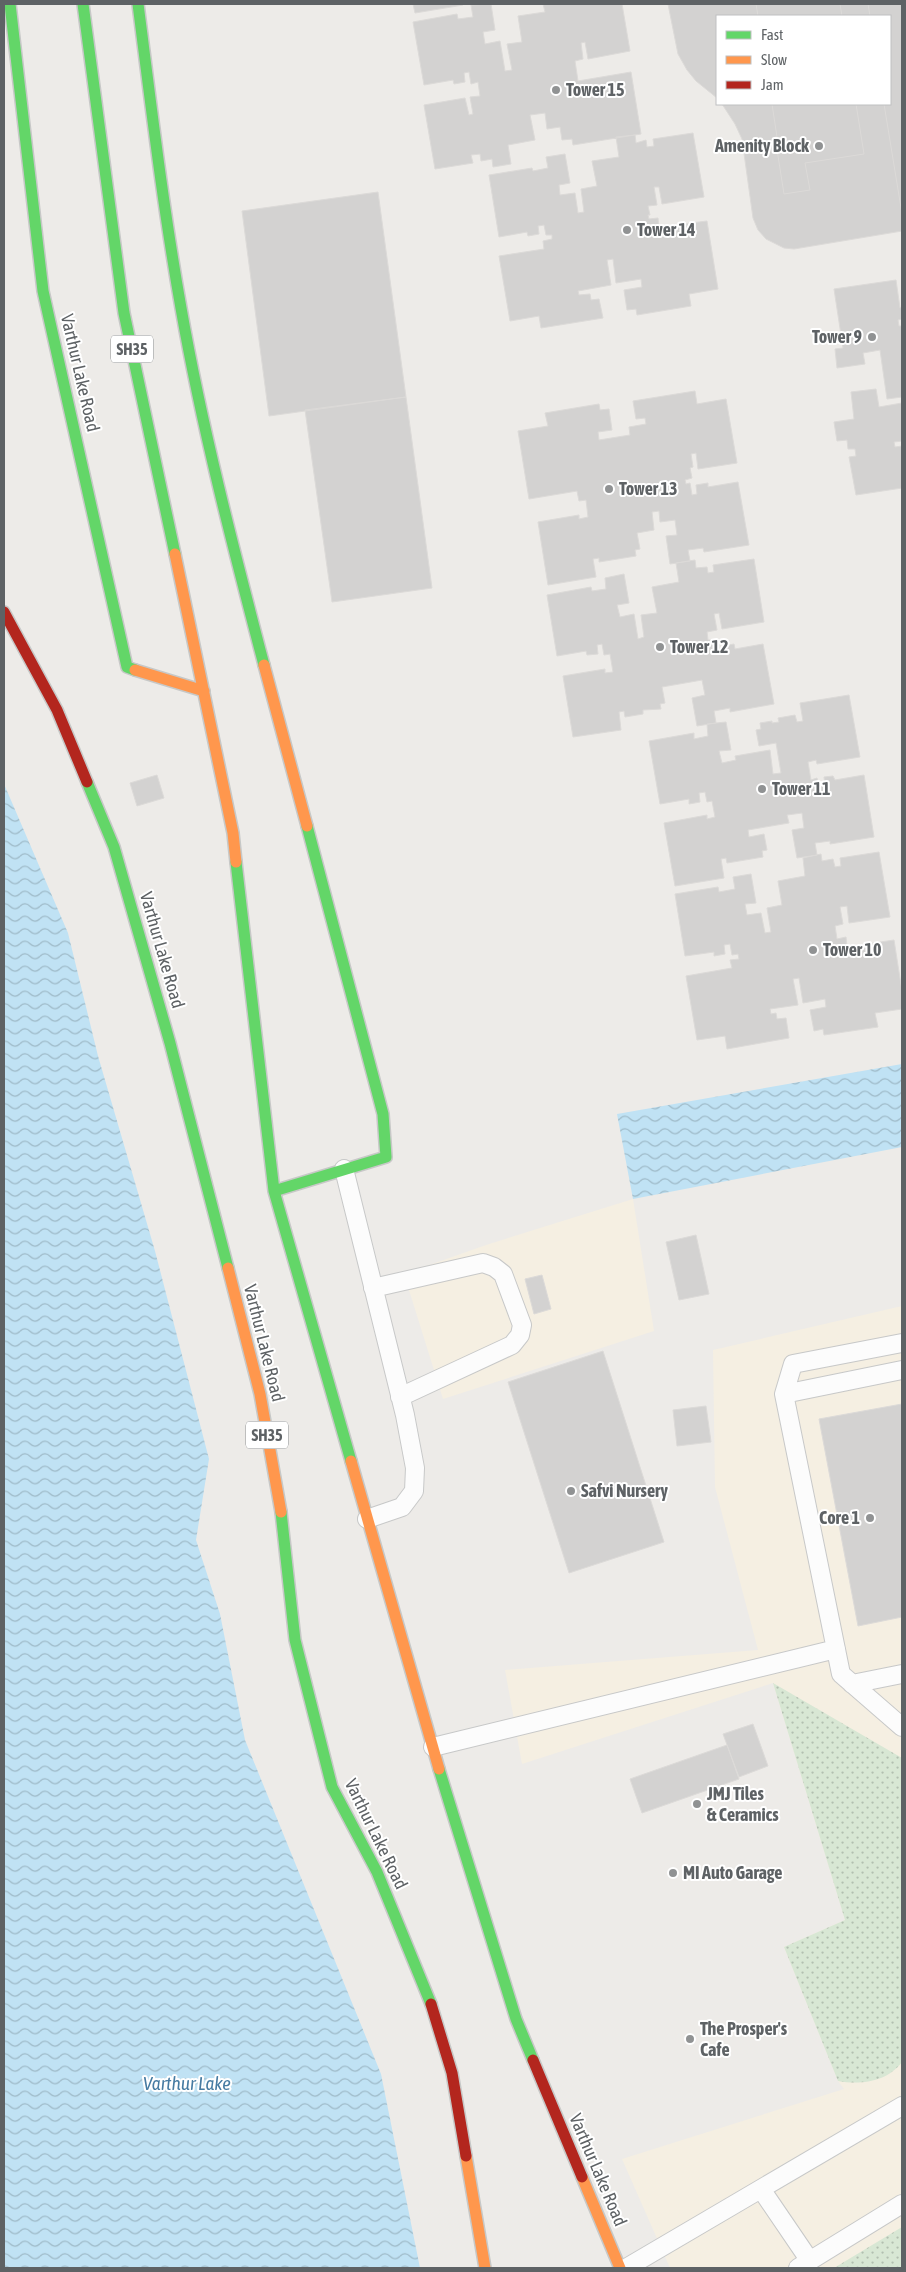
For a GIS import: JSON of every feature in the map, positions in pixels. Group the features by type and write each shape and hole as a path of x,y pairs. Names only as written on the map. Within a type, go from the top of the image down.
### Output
{"main road":[{"name":"Varthur Lake Road","path":"10,4 43,291 127,667 204,691"},
{"name":"Varthur Lake Road","path":"82,4 124,313 234,834 274,1191 433,1747 516,2019 620,2268"},
{"path":"138,4 162,194 181,309 204,423 230,536 383,1114 386,1157 274,1191"},
{"name":"Varthur Lake Road","path":"4,612 57,710 114,848 170,1043 260,1394 280,1503 295,1640 332,1787 377,1872 426,1988 452,2073 485,2268"}],"lane":[{"path":"344,1169 400,1397 415,1468 414,1491 402,1507 367,1519"},
{"path":"373,1288 483,1263 494,1266 504,1274 522,1325 520,1335 512,1345 400,1397"},
{"path":"902,1343 793,1364 784,1394 841,1674 902,1727"},
{"path":"784,1394 902,1370"},
{"path":"433,1747 836,1648"},
{"path":"852,1684 902,1674"},
{"path":"626,2268 902,2106"},
{"path":"761,2189 804,2265 902,2204"}],"shaded area":[{"path":"633,1199 654,1331 443,1399 404,1274 486,1245"},
{"path":"902,1306 902,2268 670,2268 622,2159 844,2089 838,2081 784,1947 845,1920 773,1683 522,1764 505,1670 758,1650 715,1487 713,1350"}],"green space":[{"path":"773,1683 902,1758 902,2062 896,2069 881,2078 856,2083 838,2081 784,1947 845,1920"},
{"path":"902,2227 902,2268 834,2268"}],"water":[{"name":"Varthur Lake","path":"4,784 68,933 98,1056 155,1251 209,1459 196,1540 220,1614 245,1740 381,2074 420,2268 4,2268"},
{"path":"902,1064 902,1147 633,1199 617,1114"}],"building":[{"path":"413,4 462,4 463,5 415,13"},
{"name":"Tower 15","path":"491,4 495,30 483,32 485,44 500,41 505,71 512,70 507,44 522,42 518,16 545,12 543,4 622,4 630,51 588,59 585,42 581,43 583,59 575,61 578,81 631,72 641,134 573,145 572,139 562,140 560,127 547,129 545,113 530,115 535,140 508,145 511,164 493,167 492,159 481,161 480,154 471,155 473,163 435,169 424,105 465,98 469,115 473,114 470,97 480,96 478,82 471,84 469,72 464,73 465,82 454,84 453,80 424,85 413,22 457,14 458,19 473,17 471,5"},
{"path":"668,4 902,4 902,231 794,249 784,248 766,239 758,230 753,218 742,139 723,105 891,105 891,15 716,15 716,97 696,81 678,54"},
{"path":"756,4 840,4 842,15 758,15"},
{"path":"868,4 902,4 902,214 884,105 891,105 891,15 870,15"},
{"name":"Amenity Block","path":"772,105 856,105 864,154 805,163 810,190 784,194 775,137 777,137"},
{"name":"Tower 14","path":"693,133 704,197 662,204 659,187 654,187 657,205 648,206 650,215 648,215 649,219 658,218 659,227 707,221 718,289 689,294 691,306 637,315 636,309 627,310 624,290 642,287 641,279 616,283 613,259 607,260 611,285 578,291 579,295 590,294 591,300 599,299 603,318 541,328 539,316 510,321 499,256 544,249 543,241 552,239 552,235 546,235 544,225 538,226 539,234 528,236 527,232 499,237 489,175 532,168 533,171 548,168 546,157 565,154 570,183 559,185 560,195 575,193 578,213 584,212 581,189 597,186 592,161 619,157 616,137 635,135 636,143 646,140 647,147 654,146 653,139"},
{"path":"378,192 406,397 269,416 242,211"},
{"name":"Tower 9","path":"896,280 900,308 902,307 902,319 898,320 899,326 902,326 902,397 887,399 880,350 863,353 865,364 837,368 835,349 843,348 834,289"},
{"name":"Tower 9","path":"876,389 879,407 902,403 902,441 894,442 895,447 902,446 902,488 856,495 849,457 856,456 855,449 848,449 847,440 837,441 834,422 854,419 851,392"},
{"name":"Tower 13","path":"695,391 697,404 726,399 737,463 698,469 696,453 691,454 693,467 690,468 692,478 685,480 686,484 690,483 692,495 697,494 696,485 708,483 708,487 738,482 749,545 704,552 703,548 688,550 690,561 670,564 666,536 677,535 675,520 660,522 659,511 652,512 654,530 637,533 640,549 635,550 636,556 599,562 599,558 593,559 596,577 548,585 538,522 579,515 579,519 588,517 586,500 579,501 577,491 529,499 518,431 548,426 545,413 599,404 600,410 609,409 612,430 598,432 599,440 630,435 629,427 646,424 645,418 636,419 633,401"},
{"path":"406,397 432,588 332,602 305,410"},
{"name":"Tower 12","path":"754,559 764,622 722,629 719,613 714,614 717,630 707,632 708,640 711,640 712,644 717,644 719,654 725,653 723,646 734,644 735,649 763,644 774,704 730,712 730,708 714,711 716,723 697,726 692,698 705,695 702,680 662,687 665,703 660,704 661,709 643,710 643,714 625,717 624,711 619,712 621,730 573,737 563,676 605,669 605,673 613,672 610,654 604,655 602,644 597,645 598,654 587,655 586,651 557,656 547,595 591,587 592,591 606,589 605,578 624,574 629,603 617,605 620,617 634,614 638,639 644,637 641,615 657,613 652,587 679,582 676,563 695,560 696,568 707,567 708,573 714,572 713,565"},
{"name":"Tower 11","path":"849,695 860,757 817,764 816,760 808,762 811,780 817,778 819,787 825,786 824,777 833,776 835,780 864,775 874,837 830,844 830,841 815,843 817,855 797,858 792,830 804,828 802,813 787,815 789,823 748,830 749,837 764,834 767,850 762,851 763,857 727,863 726,858 721,859 724,878 675,886 664,823 707,815 707,819 715,817 712,801 707,802 705,792 699,793 700,802 689,804 689,799 660,804 649,741 694,733 694,739 708,736 707,724 726,722 731,750 719,751 722,763 736,760 735,756 770,750 773,774 781,773 776,743 759,746 756,730 761,729 760,723 779,722 778,718 795,715 797,722 803,721 800,703"},
{"path":"157,775 164,798 137,806 130,783"},
{"name":"Tower 10","path":"879,852 890,917 849,923 847,906 840,907 843,924 835,926 837,939 846,937 847,947 894,940 902,991 902,1009 875,1013 878,1027 824,1035 823,1029 814,1031 810,1010 826,1007 825,999 803,1003 799,978 793,979 798,1005 770,1009 771,1014 776,1013 777,1019 786,1018 789,1038 727,1049 725,1036 697,1040 686,976 732,968 730,960 739,959 738,954 732,955 730,944 724,945 725,954 714,956 714,952 685,956 675,894 718,887 719,892 735,889 733,877 751,874 756,903 745,904 747,915 761,913 765,933 771,932 767,908 782,905 778,881 805,876 803,858 821,854 822,861 833,859 835,867 841,866 840,858"},
{"path":"696,1235 709,1294 679,1300 666,1242"},
{"path":"542,1275 551,1309 534,1314 525,1279"},
{"path":"603,1351 664,1542 569,1573 508,1382"},
{"name":"Core 1","path":"902,1404 902,1617 858,1626 819,1419"},
{"path":"706,1406 711,1442 677,1446 673,1410"},
{"path":"753,1724 768,1766 739,1777 723,1734"},
{"path":"727,1745 739,1779 642,1813 630,1779"}],"traffic: fast":[{"path":"10,4 43,291 127,667 135,670"},
{"path":"83,4 124,313 175,554"},
{"path":"138,4 163,194 189,353 219,487 264,665"},
{"path":"87,782 114,847 170,1043 228,1268"},
{"path":"274,1191 386,1157 383,1114 307,826"},
{"path":"236,862 274,1191 351,1461"},
{"path":"281,1512 295,1640 332,1787 377,1872 431,2004"},
{"path":"439,1769 516,2019 533,2060"}],"traffic: slow":[{"path":"175,554 233,833 236,862"},
{"path":"264,665 307,826"},
{"path":"135,670 204,691"},
{"path":"228,1268 260,1394 281,1512"},
{"path":"351,1461 439,1769"},
{"path":"466,2156 485,2268"},
{"path":"582,2177 620,2268"}],"traffic: jam":[{"path":"4,612 57,710 87,782"},
{"path":"431,2004 452,2073 466,2156"},
{"path":"533,2060 582,2177"}],"place":[{"name":"Tower 15","path":"556,90"},
{"name":"Amenity Block","path":"819,146"},
{"name":"Tower 14","path":"627,230"},
{"name":"Tower 9","path":"872,337"},
{"name":"Tower 13","path":"609,489"},
{"name":"Tower 12","path":"660,647"},
{"name":"Tower 11","path":"762,789"},
{"name":"Tower 10","path":"813,950"},
{"name":"Safvi Nursery","path":"571,1491"},
{"name":"Core 1","path":"870,1518"},
{"name":"JMJ Tiles & Ceramics","path":"697,1804"},
{"name":"MI Auto Garage","path":"673,1873"},
{"name":"The Prosper's Cafe","path":"690,2039"}]}
